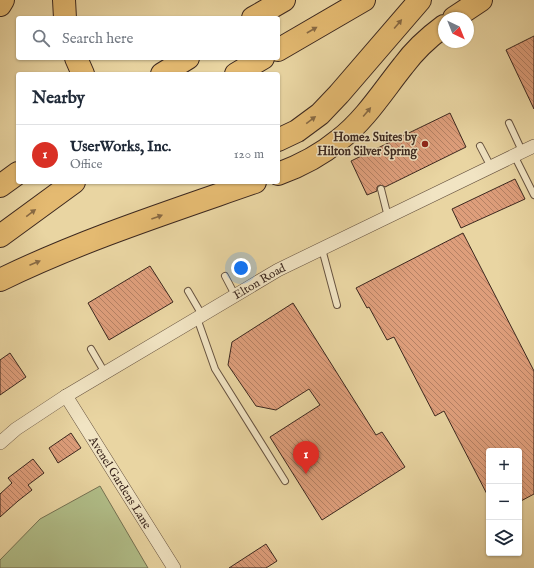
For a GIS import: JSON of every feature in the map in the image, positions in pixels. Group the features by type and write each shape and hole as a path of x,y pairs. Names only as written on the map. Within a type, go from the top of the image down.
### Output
{"highway":[{"path":"0,5 3,0"},
{"path":"64,0 65,16"},
{"path":"256,16 284,0"},
{"path":"280,49 364,0"},
{"path":"280,139 297,131 320,114 420,0"},
{"path":"463,12 480,0"},
{"path":"280,173 317,156 340,140 362,118 403,65 438,31"},
{"path":"77,60 82,72"},
{"path":"165,72 185,60"},
{"path":"239,72 260,60"},
{"path":"0,186 16,174"},
{"path":"0,236 71,184"},
{"path":"0,280 76,245 249,184"}],"street":[{"name":"Elton Road","path":"0,442 16,429 66,396 278,270 534,146"},
{"name":"Avenel Gardens Lane","path":"66,396 174,568"}],"lane":[{"path":"510,123 518,153 534,195"},
{"path":"480,146 491,166"},
{"path":"381,189 388,217"},
{"path":"322,248 337,305"},
{"path":"225,276 235,295"},
{"path":"188,291 200,316 215,369 285,482"},
{"path":"91,349 105,373"}],"green space":[{"path":"100,486 148,568 0,568 0,560 40,519"}],"building":[{"path":"534,36 534,109 506,50"},
{"path":"450,113 466,147 385,187 380,185 377,187 377,191 367,195 351,161"},
{"path":"515,179 525,199 461,228 452,209"},
{"path":"463,233 534,371 534,494 522,500 522,448 486,448 486,492 444,411 435,416 394,337 387,340 369,307 367,308 356,288"},
{"path":"150,266 173,302 109,340 88,303"},
{"path":"293,303 376,435 382,432 405,467 322,520 270,437 320,405 309,389 276,410 256,406 228,365 232,342"},
{"path":"10,353 26,377 0,395 0,360"},
{"path":"71,433 81,448 58,463 49,448"},
{"path":"33,459 44,473 28,485 32,490 0,517 0,494 12,483 8,478"},
{"path":"266,544 277,561 266,568 229,568"}],"place":[{"name":"Home2 Suites by Hilton Silver Spring","path":"425,144"},
{"name":"UserWorks, Inc.","path":"306,474"}]}
